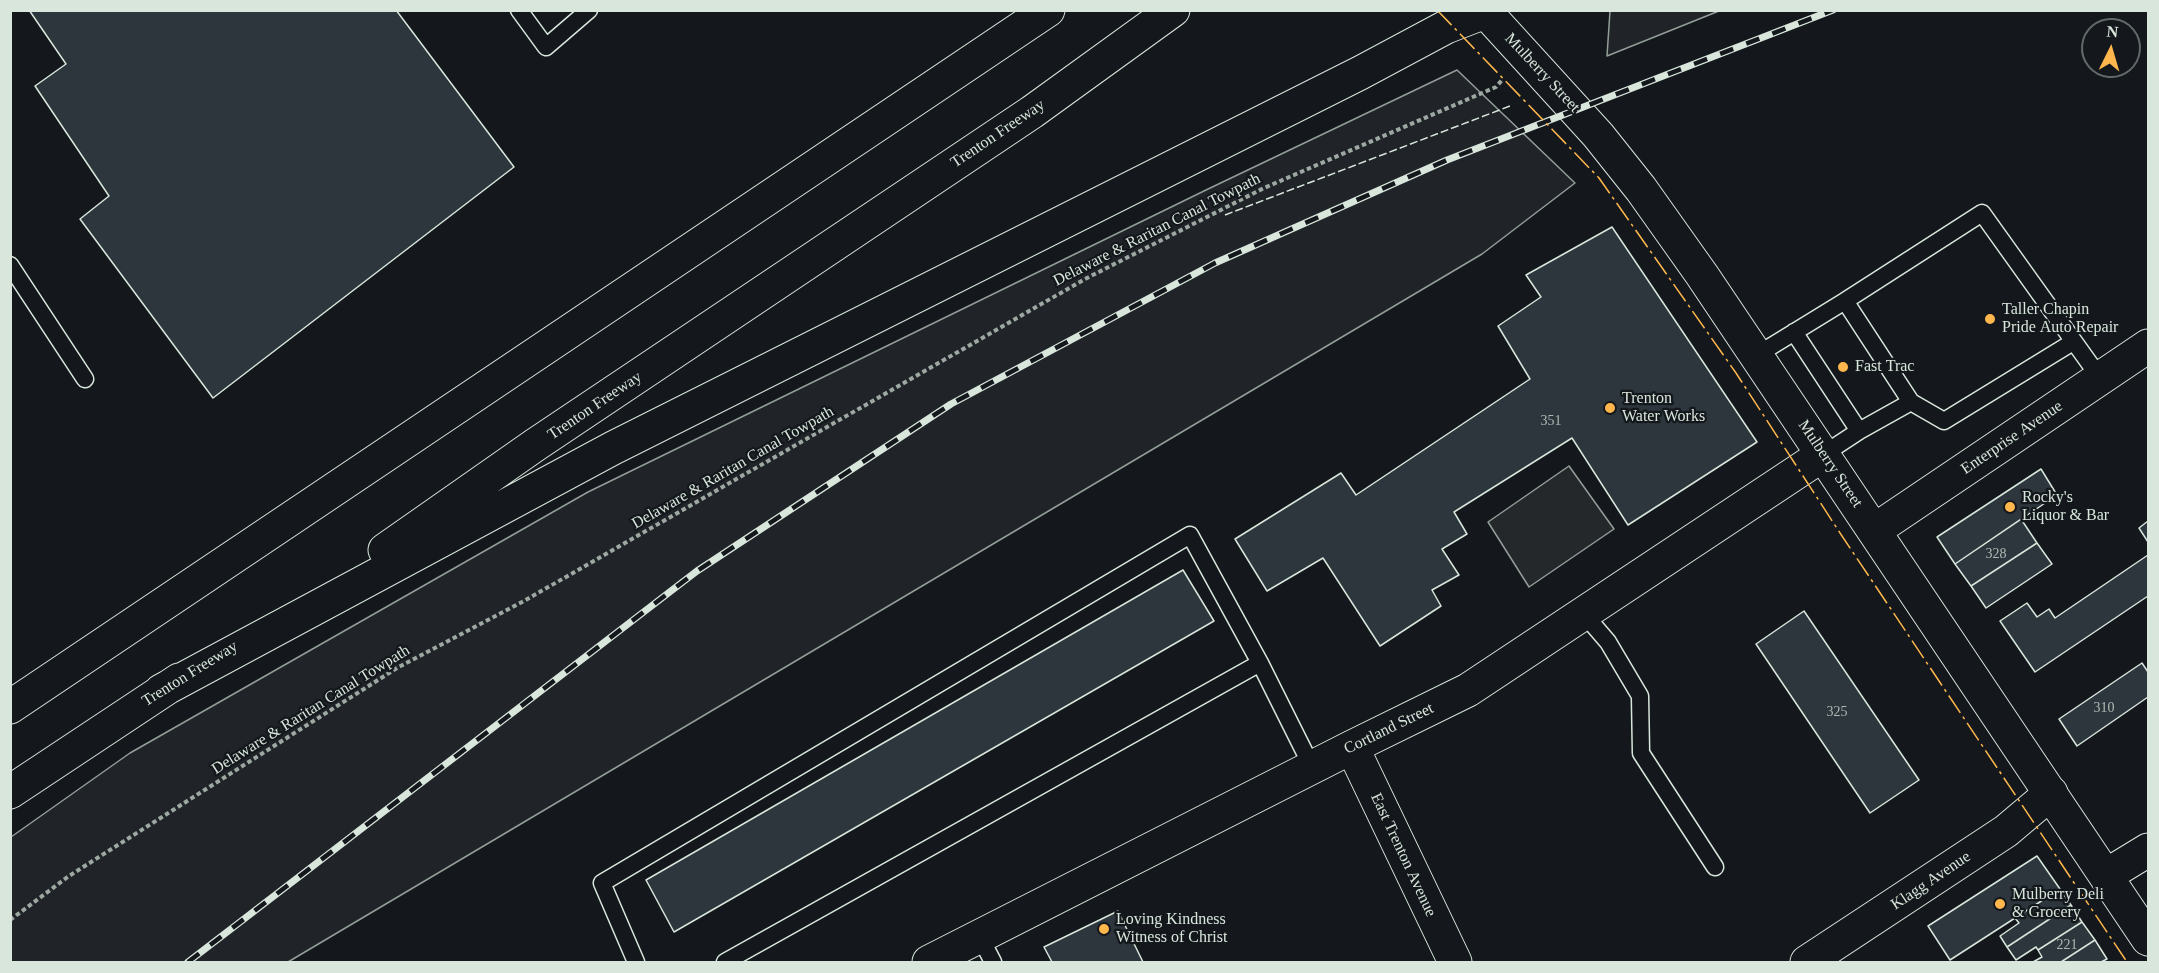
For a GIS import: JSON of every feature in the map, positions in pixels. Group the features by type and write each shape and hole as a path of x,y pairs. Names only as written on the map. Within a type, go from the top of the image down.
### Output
{"main road":[{"path":"10,707 1048,10"},
{"name":"Trenton Freeway","path":"10,792 161,691 334,586 535,445 1032,112 1173,10"},
{"path":"161,691 613,448 1360,73 1446,27 1486,11"},
{"name":"Mulberry Street","path":"1486,11 1598,135 1647,199 1824,454 2148,939"},
{"name":"Enterprise Avenue","path":"1875,530 2148,346"},
{"name":"Cortland Street","path":"929,963 986,950 1312,767 1468,690 1824,454"},
{"name":"East Trenton Avenue","path":"1352,747 1455,963"},
{"name":"Klagg Avenue","path":"1807,963 2006,831 2051,793"},
{"path":"2107,875 2148,850"}],"lane":[{"path":"519,10 546,48 589,10"},
{"path":"1756,355 1982,213 2100,378"},
{"path":"10,265 85,379"},
{"path":"1845,301 1911,402 1944,421 2073,342"},
{"path":"1794,332 1859,431"},
{"path":"1824,454 1911,402"},
{"path":"636,963 602,883 1190,535 1260,663 1312,767"},
{"path":"1584,614 1608,642 1640,696 1641,753 1714,867"},
{"path":"725,963 1260,663"}],"path":[{"name":"Delaware & Raritan Canal Towpath","path":"10,920 69,876 397,668 524,601 1085,279 1264,188 1496,87"}],"shaded area":[{"path":"1610,10 1719,11 1607,56"},
{"path":"1457,70 1575,183 1482,254 288,962 11,962 11,837 130,753 588,492"},
{"path":"1569,466 1614,529 1529,587 1488,522"}],"building":[{"path":"29,10 396,10 514,167 213,398 80,219 109,196 35,86 66,64"},
{"name":"Trenton Water Works","path":"1612,227 1757,442 1628,525 1572,438 1454,512 1467,534 1442,549 1459,575 1432,590 1441,606 1380,646 1323,558 1267,591 1235,539 1341,473 1356,495 1530,379 1498,326 1541,297 1526,275"},
{"name":"Rocky's Liquor & Bar","path":"2041,469 2057,495 1955,564 1937,537"},
{"path":"2021,519 2037,543 1971,586 1955,564"},
{"path":"2148,521 2148,542 2139,528"},
{"path":"2037,543 2052,564 1986,608 1971,586"},
{"path":"2148,555 2148,596 2035,672 2000,621 2027,603 2037,617 2049,609 2055,618"},
{"path":"1183,570 1214,621 674,932 646,880"},
{"path":"1804,611 1919,780 1870,813 1756,644"},
{"path":"2142,663 2148,672 2148,697 2077,746 2059,719"},
{"name":"Mulberry Deli & Grocery","path":"2037,856 2060,889 1950,960 1928,926"},
{"path":"2060,889 2071,905 2007,947 2000,936 2019,923 2015,918"},
{"path":"2071,905 2082,922 2038,950 2036,947 2016,960 2007,947"},
{"name":"Loving Kindness Witness of Christ","path":"1118,911 1143,962 1052,962 1044,947"},
{"path":"2082,922 2095,940 2061,962 2033,962 2042,957 2038,950"},
{"path":"2095,940 2107,959 2101,962 2061,962"}],"railway":[{"path":"188,962 697,571 951,404 1215,263 1447,160 1833,10"}],"fence":[{"path":"1225,215 1510,106"}],"power":[{"path":"1437,10 1599,178 1736,373 1842,536 2127,962"}],"place":[{"name":"Taller Chapin Pride Auto Repair","path":"1990,319"},
{"name":"Fast Trac","path":"1843,367"},
{"name":"Trenton Water Works","path":"1610,408"},
{"name":"Rocky's Liquor & Bar","path":"2010,507"},
{"name":"Mulberry Deli & Grocery","path":"2000,904"},
{"name":"Loving Kindness Witness of Christ","path":"1104,929"}]}
